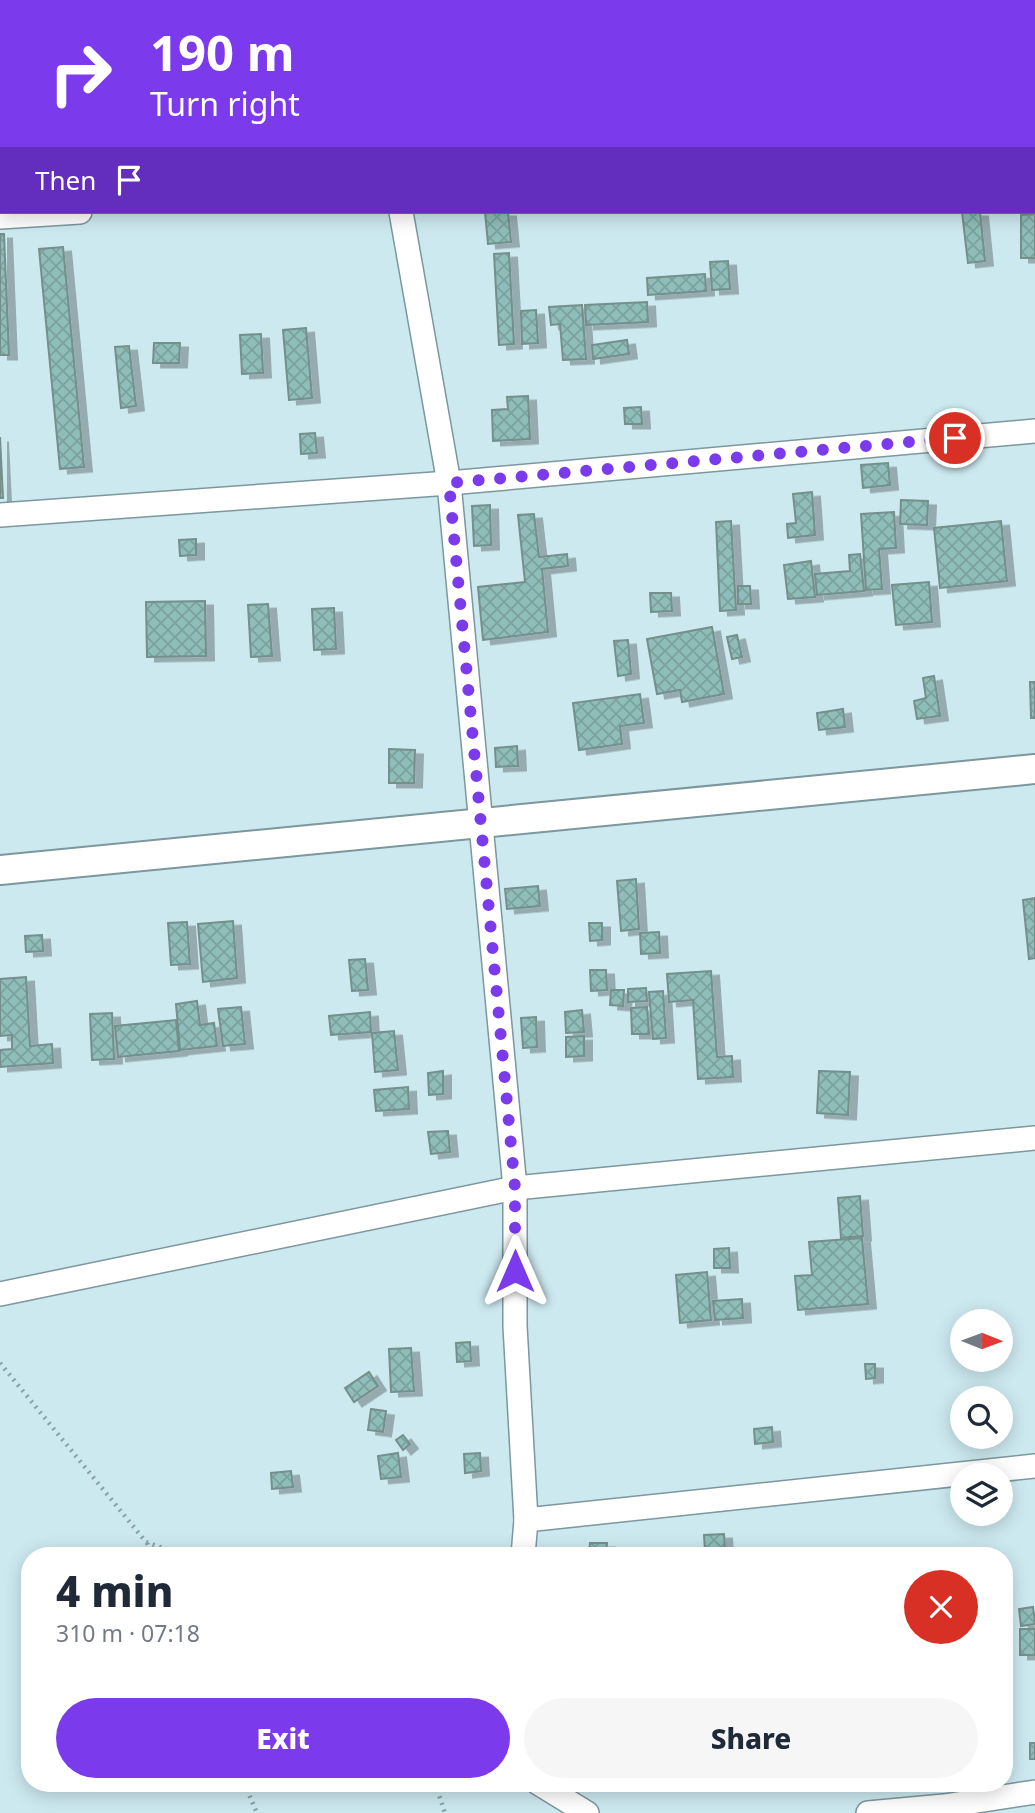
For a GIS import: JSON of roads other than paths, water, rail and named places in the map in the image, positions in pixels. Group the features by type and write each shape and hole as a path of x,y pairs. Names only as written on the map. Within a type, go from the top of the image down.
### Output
{"street":[{"path":"0,217 48,214"},
{"path":"401,214 449,483 515,1188 515,1326 526,1520 524,1547"},
{"path":"0,515 449,483 1035,431"},
{"path":"0,870 1035,769"},
{"path":"0,1294 515,1188 1035,1138"},
{"path":"526,1520 1035,1466"},
{"path":"553,1792 587,1813"},
{"path":"869,1813 944,1806 1035,1792"}]}
